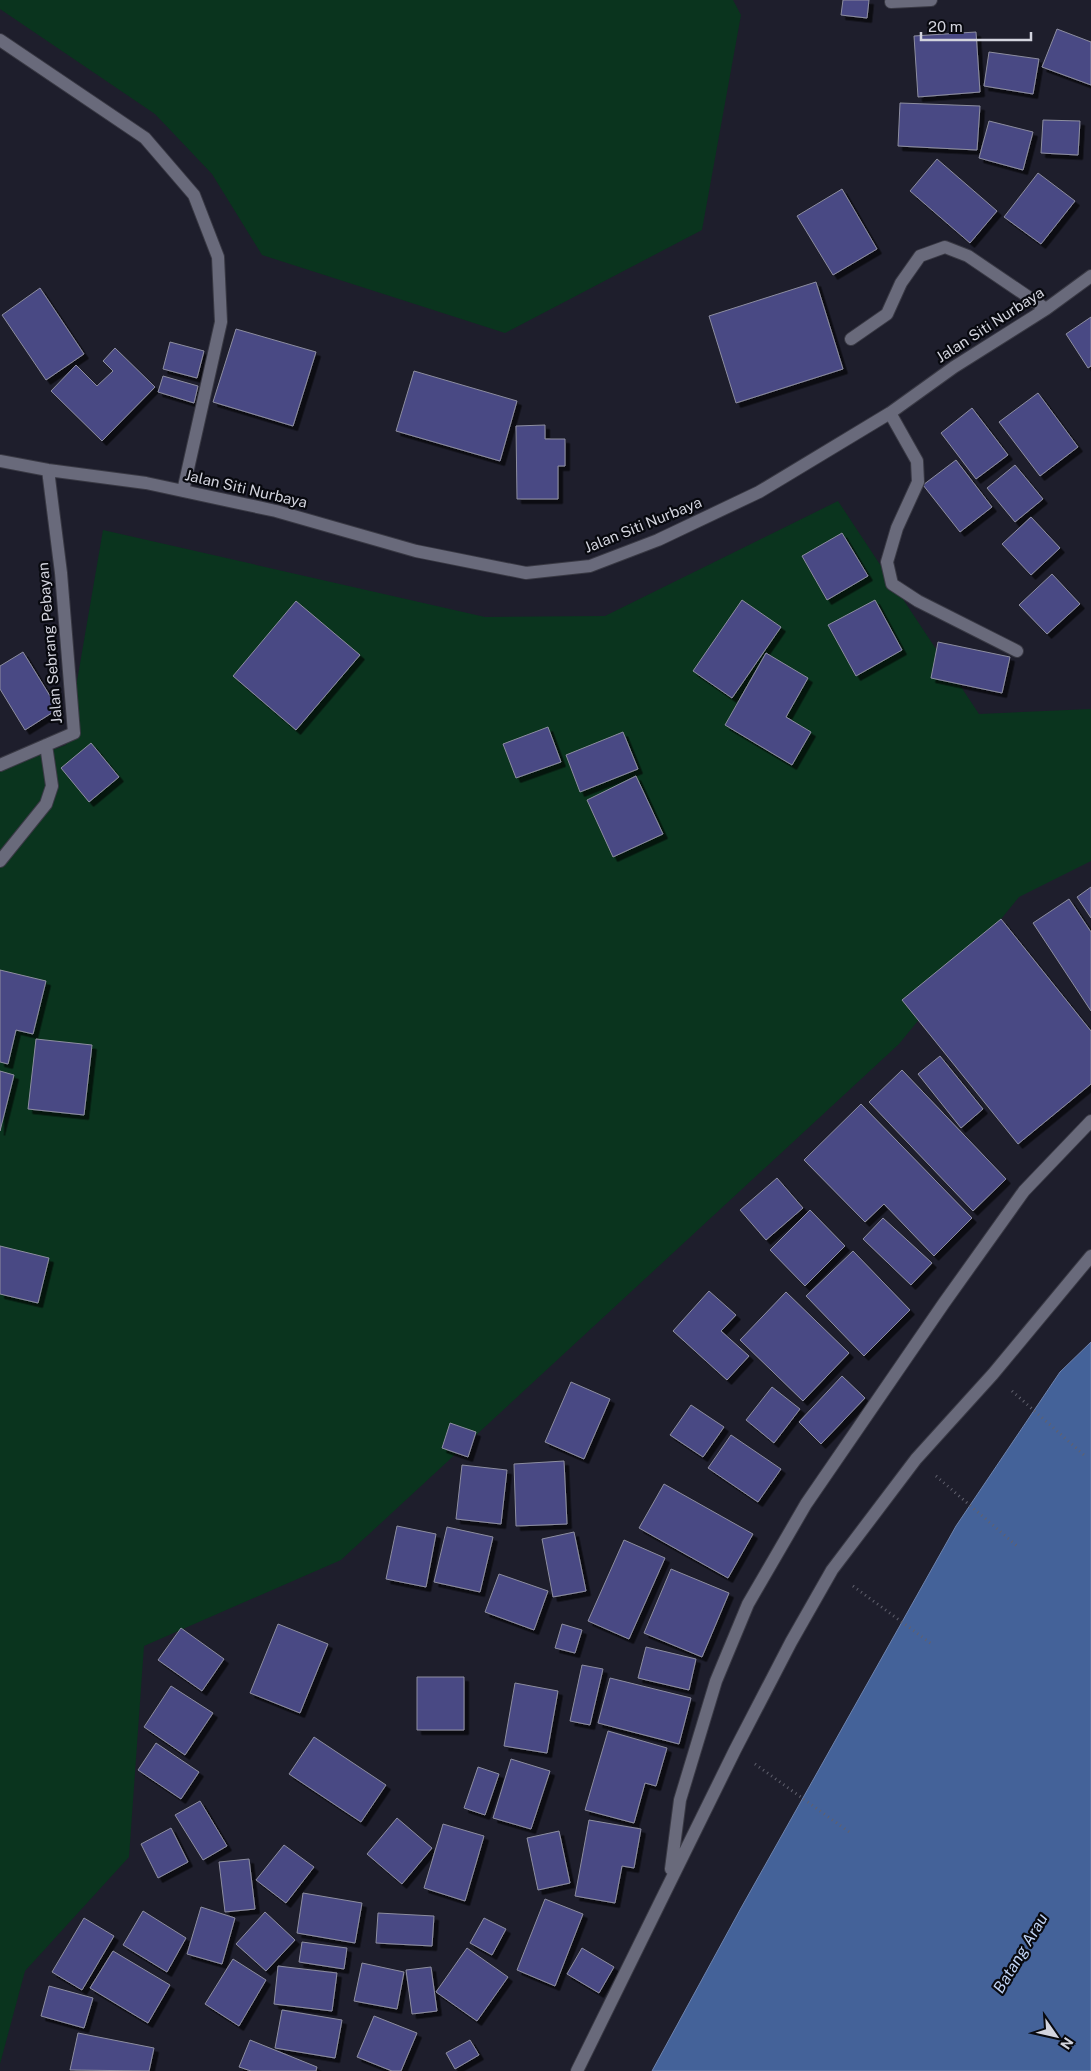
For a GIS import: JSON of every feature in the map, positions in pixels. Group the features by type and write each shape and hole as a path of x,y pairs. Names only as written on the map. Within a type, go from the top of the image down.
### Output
{"street":[{"path":"891,2 931,0"},
{"path":"0,40 144,138 194,195 218,257 221,322 183,491"},
{"path":"851,339 887,314 902,283 920,256 945,247 968,256 1046,309"},
{"name":"Jalan Siti Nurbaya","path":"0,461 48,470 146,483 276,511 416,551 526,573 590,566 658,540 759,492 890,413 954,367 1046,309 1091,276"},
{"path":"890,413 917,461 918,482 897,528 887,562 892,584 918,600 1017,651"},
{"name":"Jalan Sebrang Pebayan","path":"0,765 74,734 61,573 48,470"},
{"path":"0,861 46,804 52,786 46,746"},
{"path":"670,1879 680,1800 716,1681 748,1604 806,1504 1024,1191 1091,1122"},
{"path":"577,2071 735,1750 791,1642 832,1570 916,1458 993,1374 1091,1256"}],"path":[{"path":"993,1374 1084,1455"},
{"path":"916,1458 1017,1546"},
{"path":"832,1570 933,1645"},
{"path":"735,1750 852,1834"}],"green space":[{"path":"0,0 733,0 741,15 702,230 505,333 262,255 212,174 155,114 0,9"},
{"path":"838,501 979,714 1091,709 1091,861 1019,897 899,1044 341,1560 144,1646 129,1857 25,1971 0,2064 0,769 66,745 103,530 485,617 605,616"}],"water":[{"name":"Batang Arau","path":"1091,1342 1091,2071 652,2071 741,1908 956,1526 1060,1372"}],"building":[{"path":"843,0 869,0 867,18 841,15"},
{"path":"1057,29 1091,42 1091,85 1042,67"},
{"path":"976,32 980,92 918,97 914,36"},
{"path":"989,52 1039,59 1033,94 984,86"},
{"path":"900,103 980,106 977,150 898,146"},
{"path":"1043,120 1080,121 1078,155 1041,153"},
{"path":"989,121 1033,132 1023,170 979,158"},
{"path":"937,159 997,211 970,243 910,191"},
{"path":"1038,173 1075,201 1041,244 1004,217"},
{"path":"842,189 877,249 833,275 797,216"},
{"path":"816,282 843,369 736,403 709,316"},
{"path":"40,288 84,354 46,380 2,315"},
{"path":"1091,317 1091,366 1088,368 1066,334"},
{"path":"236,329 316,352 293,426 213,402"},
{"path":"170,342 204,351 197,378 163,369"},
{"path":"115,348 155,387 102,441 51,391 76,365 97,386 113,371 103,361"},
{"path":"414,371 517,401 500,461 396,431"},
{"path":"163,376 198,386 194,403 158,392"},
{"path":"1038,393 1078,447 1040,476 999,422"},
{"path":"972,408 1008,455 976,479 941,433"},
{"path":"545,425 545,439 565,439 565,466 558,466 558,499 517,499 516,426"},
{"path":"956,460 992,507 960,532 923,485"},
{"path":"1015,465 1043,499 1015,522 987,488"},
{"path":"1031,517 1060,548 1031,575 1002,544"},
{"path":"842,533 868,576 827,600 802,556"},
{"path":"1052,574 1080,604 1047,634 1019,605"},
{"path":"742,600 781,627 732,698 693,671"},
{"path":"875,600 902,650 856,676 828,625"},
{"path":"296,601 360,655 296,730 233,676"},
{"path":"938,642 1010,657 1002,693 931,678"},
{"path":"23,652 58,709 25,730 0,689 0,666"},
{"path":"766,653 808,678 786,717 811,732 792,765 725,725"},
{"path":"548,727 561,762 516,778 503,744"},
{"path":"623,732 638,769 580,792 566,755"},
{"path":"91,743 119,777 89,802 61,768"},
{"path":"636,776 663,834 613,857 587,800"},
{"path":"1091,887 1091,918 1077,897"},
{"path":"1069,899 1091,932 1091,1011 1033,923"},
{"path":"1001,919 1091,1031 1091,1084 1018,1144 902,1000"},
{"path":"0,970 46,981 33,1034 16,1030 8,1064 0,1062"},
{"path":"36,1039 92,1045 84,1115 28,1109"},
{"path":"940,1056 983,1109 961,1128 918,1074"},
{"path":"902,1070 1006,1179 973,1211 869,1102"},
{"path":"0,1071 14,1075 0,1131"},
{"path":"861,1104 972,1218 934,1256 884,1204 865,1222 804,1160"},
{"path":"777,1178 803,1208 766,1240 740,1210"},
{"path":"810,1210 845,1246 805,1286 770,1250"},
{"path":"883,1218 932,1263 911,1285 863,1239"},
{"path":"0,1246 49,1258 38,1303 0,1294"},
{"path":"853,1251 910,1310 864,1356 806,1296"},
{"path":"709,1291 736,1315 721,1331 749,1356 727,1380 673,1331"},
{"path":"786,1292 849,1353 803,1401 740,1340"},
{"path":"842,1376 865,1398 821,1444 799,1422"},
{"path":"571,1382 610,1399 584,1459 545,1442"},
{"path":"772,1387 800,1409 774,1443 746,1420"},
{"path":"691,1405 724,1427 703,1457 670,1435"},
{"path":"450,1423 476,1432 468,1457 442,1448"},
{"path":"731,1435 781,1469 758,1502 708,1468"},
{"path":"564,1461 567,1524 516,1526 514,1464"},
{"path":"462,1465 507,1470 501,1524 456,1519"},
{"path":"664,1484 753,1534 728,1578 639,1528"},
{"path":"397,1526 436,1534 426,1587 386,1579"},
{"path":"447,1527 493,1537 480,1592 434,1582"},
{"path":"574,1532 586,1591 553,1597 542,1539"},
{"path":"624,1540 665,1558 629,1639 588,1621"},
{"path":"671,1569 729,1593 702,1657 644,1633"},
{"path":"499,1574 548,1591 534,1630 485,1612"},
{"path":"278,1624 328,1644 300,1713 250,1693"},
{"path":"562,1624 582,1630 575,1653 555,1648"},
{"path":"181,1628 224,1659 202,1691 158,1660"},
{"path":"646,1647 696,1659 689,1690 638,1678"},
{"path":"582,1665 603,1669 590,1725 570,1721"},
{"path":"417,1677 464,1677 464,1730 417,1730"},
{"path":"610,1678 691,1698 679,1744 598,1723"},
{"path":"515,1683 558,1691 547,1753 504,1746"},
{"path":"171,1686 213,1713 185,1755 144,1727"},
{"path":"608,1731 667,1748 656,1786 645,1783 634,1823 585,1810"},
{"path":"314,1737 386,1785 361,1822 289,1774"},
{"path":"156,1743 199,1772 181,1799 138,1770"},
{"path":"511,1759 550,1771 531,1829 493,1818"},
{"path":"478,1767 499,1774 485,1815 464,1808"},
{"path":"200,1801 227,1846 203,1860 175,1815"},
{"path":"397,1818 432,1848 402,1884 367,1854"},
{"path":"589,1820 641,1829 634,1868 622,1866 615,1903 575,1896"},
{"path":"443,1824 484,1836 465,1901 424,1888"},
{"path":"171,1828 188,1862 158,1878 141,1844"},
{"path":"559,1831 570,1883 538,1890 527,1838"},
{"path":"284,1845 314,1867 286,1903 256,1880"},
{"path":"249,1859 255,1909 225,1912 219,1862"},
{"path":"303,1893 362,1903 355,1943 297,1933"},
{"path":"545,1899 583,1914 555,1986 517,1970"},
{"path":"201,1907 235,1918 222,1964 187,1954"},
{"path":"143,1911 186,1938 167,1972 123,1945"},
{"path":"265,1912 295,1940 266,1971 236,1944"},
{"path":"378,1913 434,1916 432,1946 376,1943"},
{"path":"84,1918 114,1936 82,1990 52,1972"},
{"path":"484,1918 506,1929 492,1955 470,1943"},
{"path":"302,1942 347,1948 344,1969 299,1962"},
{"path":"467,1948 508,1977 477,2021 436,1992"},
{"path":"582,1948 614,1967 599,1993 567,1974"},
{"path":"113,1951 170,1985 148,2023 90,1988"},
{"path":"233,1959 266,1980 239,2026 205,2004"},
{"path":"362,1963 404,1972 397,2009 354,2001"},
{"path":"278,1966 337,1973 332,2011 274,2004"},
{"path":"431,1967 437,2011 412,2014 406,1970"},
{"path":"49,1986 93,1998 84,2028 41,2016"},
{"path":"282,2010 342,2020 335,2058 275,2048"},
{"path":"374,2016 417,2033 401,2071 392,2071 357,2057"},
{"path":"78,2033 154,2048 149,2071 70,2070"},
{"path":"250,2040 317,2067 316,2071 251,2071 239,2067"},
{"path":"470,2040 479,2055 455,2069 446,2053"}]}
